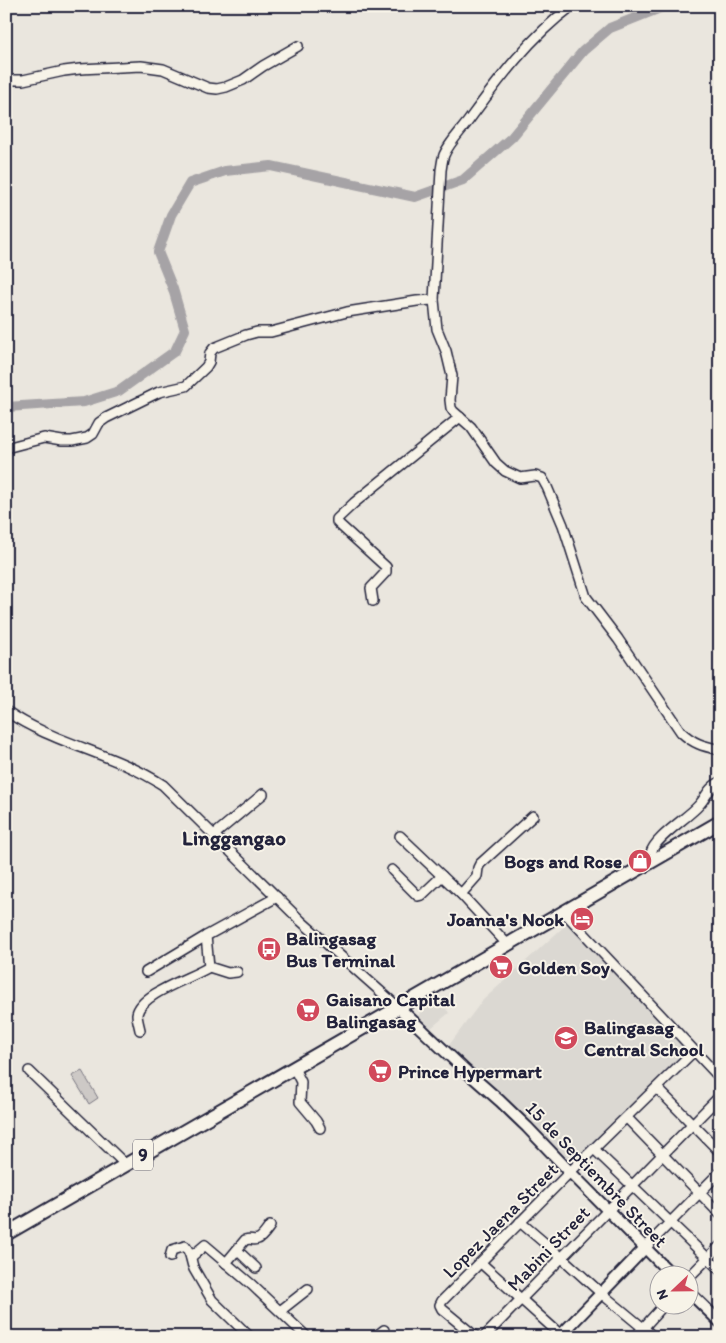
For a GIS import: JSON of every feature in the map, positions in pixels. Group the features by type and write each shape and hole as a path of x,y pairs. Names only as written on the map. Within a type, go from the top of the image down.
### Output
{"highway":[{"name":"9","path":"6,1234 720,822"}],"main road":[{"name":"15 de Septiembre Street","path":"398,1008 527,1127 662,1266"},
{"path":"561,1336 645,1248"},
{"path":"698,1301 720,1322"}],"street":[{"path":"572,6 539,33 519,55 444,154 441,170 434,300 437,329 446,351 452,376 450,404 453,411 471,427 496,463 505,471 520,478 539,477 544,481 563,526 583,589 592,605 618,639 681,732 697,744 720,750"},
{"path":"6,80 23,80 72,70 141,66 163,70 208,88 217,89 243,80 262,66 298,46"},
{"path":"6,448 44,438 67,442 87,438 93,434 99,423 106,418 158,392 186,386 206,367 209,362 210,353 214,348 246,335 257,332 270,332 347,312 434,300"},
{"path":"373,601 371,588 386,572 386,567 337,522 338,519 361,497 460,416"},
{"name":"15 de Septiembre Street","path":"6,712 40,731 137,769 163,785 302,921 398,1008"},
{"path":"653,860 651,854 657,844 674,826 699,806 708,790 720,782"},
{"path":"214,835 263,794"},
{"path":"461,894 477,876 480,864 533,816"},
{"path":"400,836 461,894 507,944"},
{"path":"392,870 418,896 422,895 442,876"},
{"path":"146,972 277,897"},
{"path":"563,912 720,1078"},
{"path":"206,936 208,953 213,968"},
{"path":"140,1030 138,1012 148,999 157,992 213,968 228,973 237,972"},
{"name":"Lopez Jaena Street","path":"476,1337 442,1309 440,1305 442,1301 694,1051"},
{"path":"294,1068 300,1082 300,1102 316,1120 320,1128"},
{"path":"29,1071 126,1165"},
{"path":"657,1088 720,1152"},
{"name":"Mabini Street","path":"484,1337 720,1096"},
{"path":"627,1118 720,1214"},
{"path":"594,1149 720,1270"},
{"path":"645,1248 720,1172"},
{"path":"520,1222 654,1337"},
{"path":"226,1263 247,1238 260,1238 270,1226"},
{"path":"191,1256 206,1245 308,1337"},
{"path":"170,1258 172,1250 185,1246 191,1253 194,1270 212,1300 250,1337"},
{"path":"698,1268 720,1246"},
{"path":"237,1250 256,1268"},
{"path":"481,1262 561,1336"},
{"path":"280,1311 308,1289"},
{"path":"635,1337 654,1316"},
{"path":"375,1337 384,1330"}],"shaded area":[{"name":"Balingasag Central School","path":"569,922 690,1052 572,1167 447,1048 482,1001"},
{"path":"440,1000 449,1013 431,1028 419,1016 420,1012"},
{"path":"82,1071 98,1098 89,1104 72,1076"}],"waterway":[{"path":"6,407 84,402 119,391 175,351 185,330 173,289 158,252 171,215 190,183 225,171 271,166 415,197 463,180 512,137 583,51 610,28 665,6"}],"place":[{"name":"Bogs and Rose","path":"640,861"},
{"name":"Joanna's Nook","path":"582,919"},
{"name":"Balingasag Bus Terminal","path":"269,949"},
{"name":"Golden Soy","path":"501,967"},
{"name":"Gaisano Capital Balingasag","path":"308,1010"},
{"name":"Balingasag Central School","path":"566,1038"},
{"name":"Prince Hypermart","path":"380,1071"}],"district":[{"name":"Linggangao","path":"234,838"}]}
